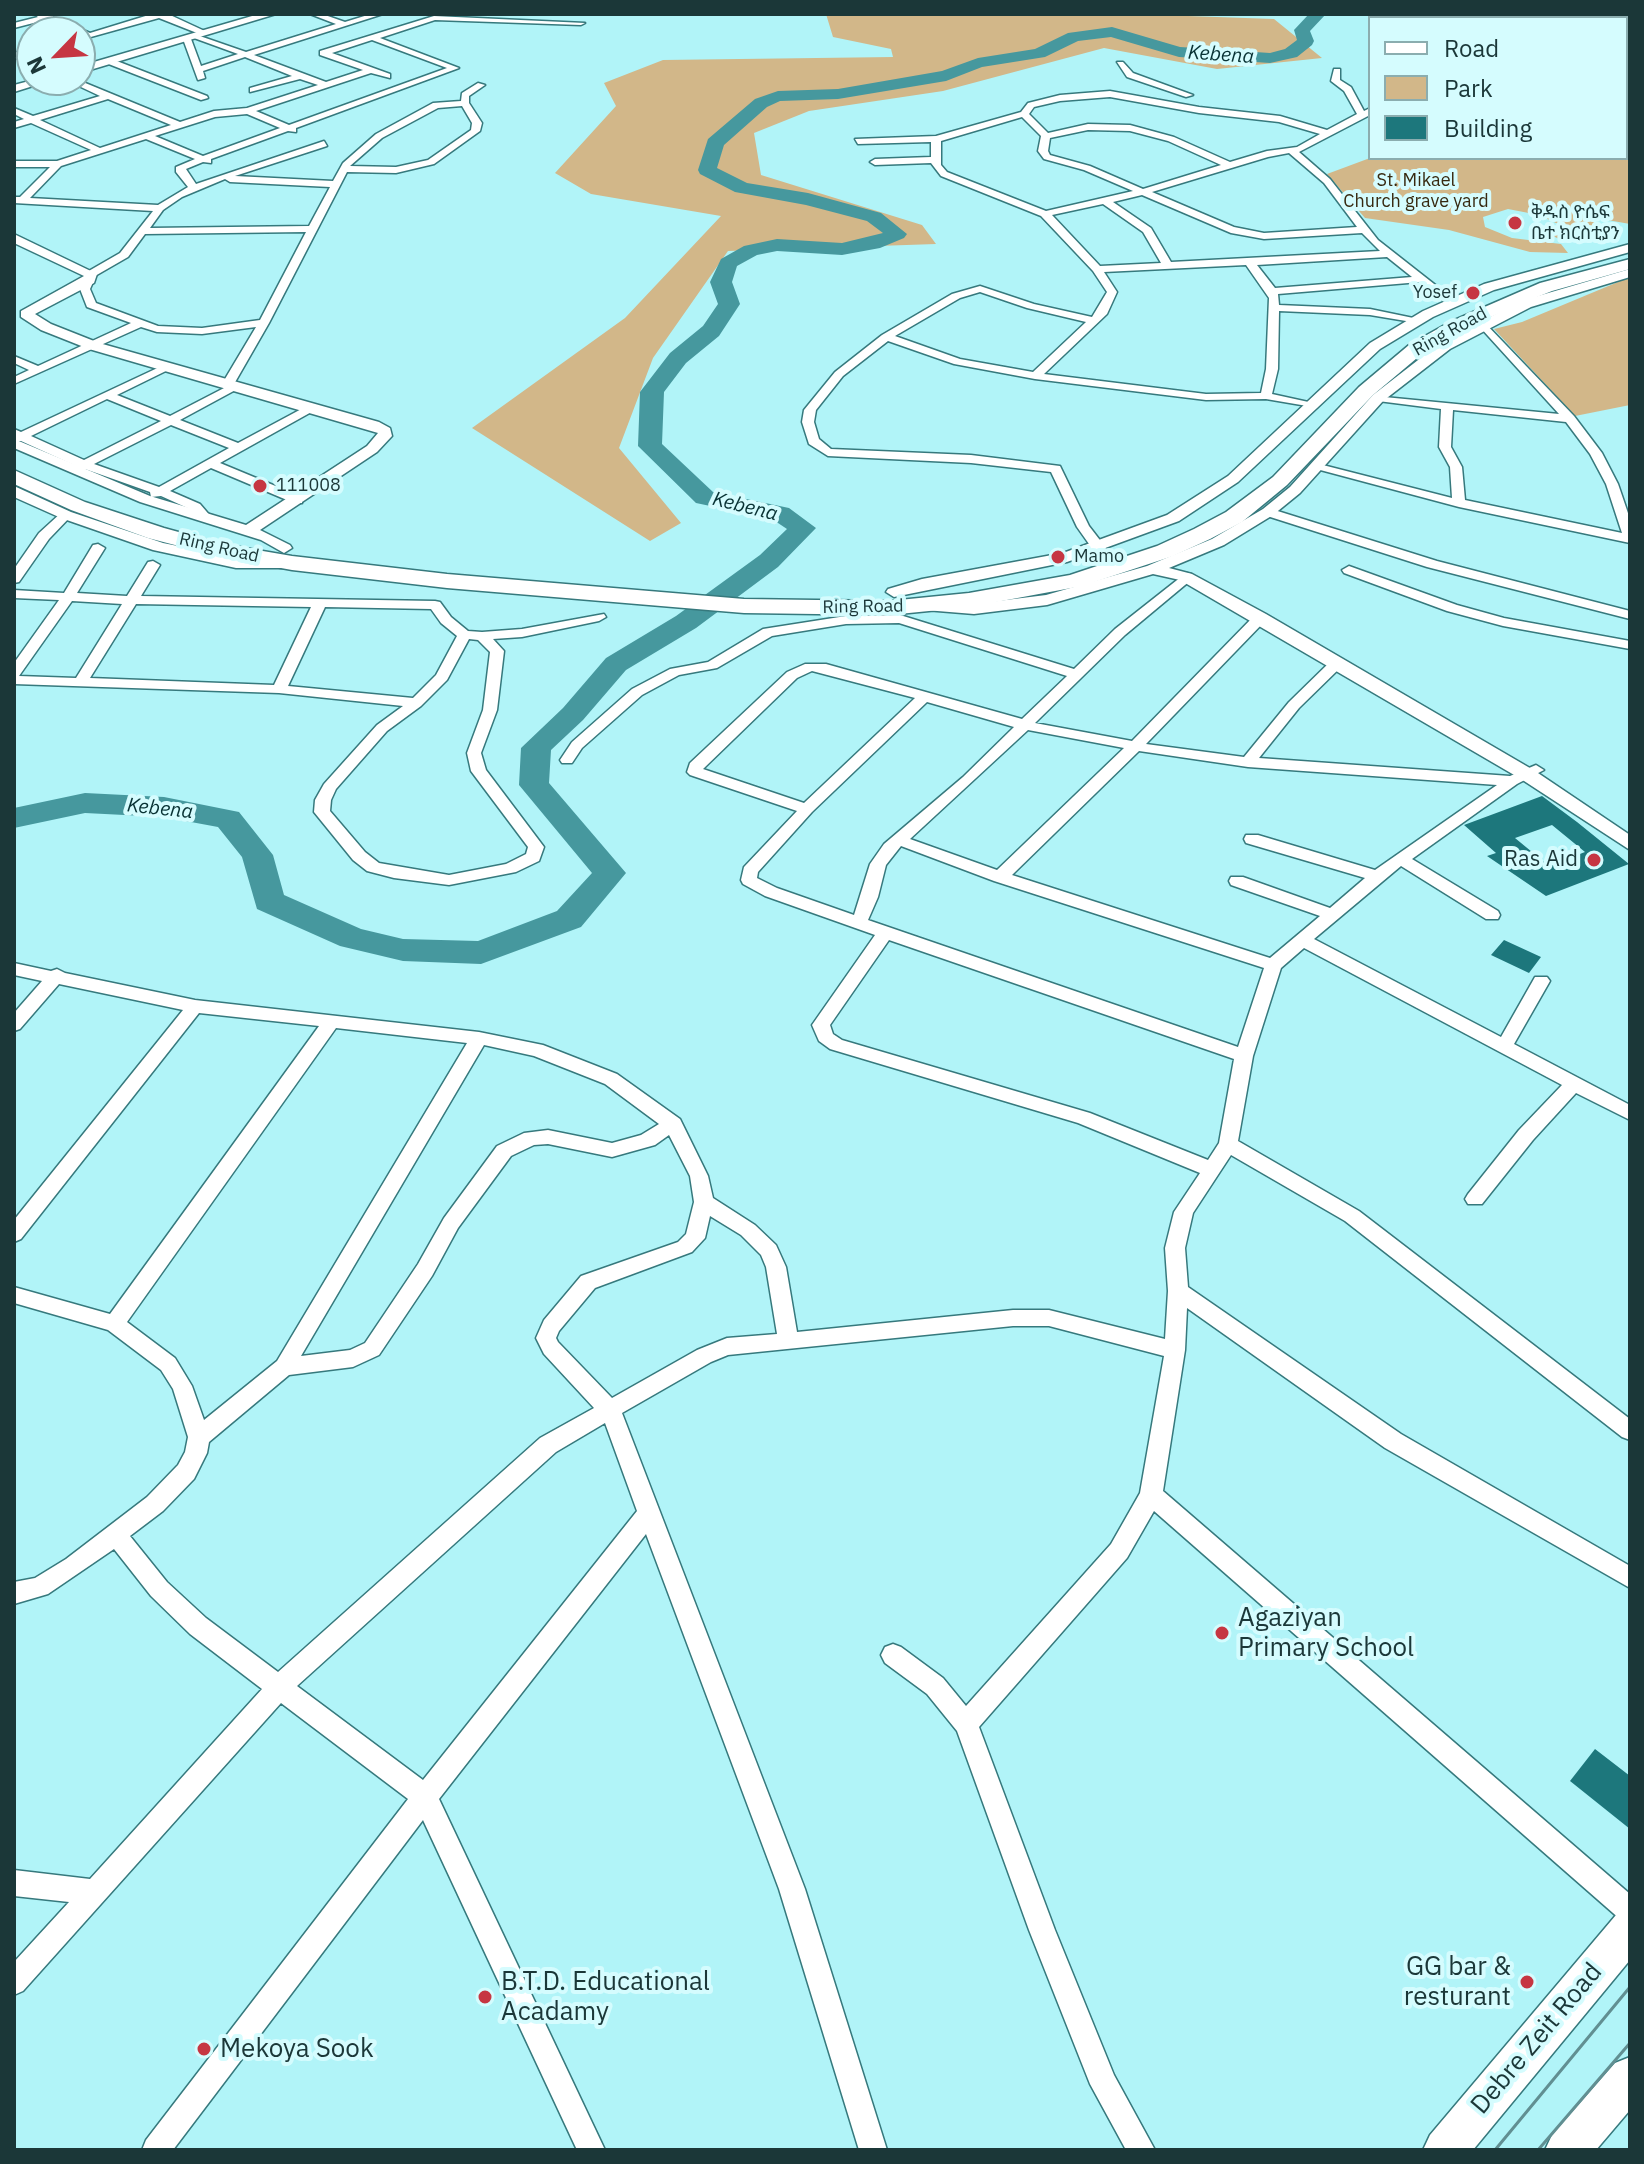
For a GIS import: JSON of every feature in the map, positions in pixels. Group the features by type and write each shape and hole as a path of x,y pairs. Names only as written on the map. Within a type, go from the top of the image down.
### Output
{"highway":[{"name":"Ring Road","path":"839,600 894,592 977,586 1034,576 1092,562 1183,528 1212,512 1272,468 1352,384 1420,332 1507,290 1630,256"},
{"name":"Ring Road","path":"14,476 78,506 156,533 221,550 704,603 839,600 924,605 1012,594 1074,581 1153,555 1234,517 1280,481 1366,391 1416,349 1456,326 1546,287 1630,264"},
{"name":"Ring Road","path":"14,459 154,517 288,555"}],"main road":[{"path":"96,65 271,14"},
{"name":"Debre Zeit Road","path":"1445,2150 1630,1929"},
{"path":"1567,2150 1630,2078"}],"street":[{"path":"96,33 160,14 196,36 325,85"},
{"path":"314,14 343,24"},
{"path":"199,69 379,14"},
{"path":"414,14 429,19"},
{"path":"324,53 429,19 496,17 581,23"},
{"path":"196,36 204,98 214,114"},
{"path":"194,188 180,169 455,69 373,38"},
{"path":"290,40 387,76"},
{"path":"109,61 204,98"},
{"path":"1120,64 1130,75 1189,95 1171,105"},
{"path":"14,164 58,164 214,114 248,111 370,71"},
{"path":"1045,214 1143,192 1305,147 1366,112 1348,89 1335,81 1337,71"},
{"path":"253,90 300,76"},
{"path":"1148,131 1136,114 1134,98 1149,81"},
{"path":"343,169 396,170 431,162 475,131 477,123 465,103 465,95 481,85"},
{"path":"1024,114 1027,107 1037,103 1095,88 1171,105 1280,119 1326,133"},
{"path":"96,91 180,125"},
{"path":"14,125 108,96"},
{"path":"79,467 172,421 231,386 343,169 379,136 436,105 465,103"},
{"path":"14,111 100,151"},
{"path":"248,111 302,134"},
{"path":"1024,114 1046,136"},
{"path":"858,141 936,139 1024,114"},
{"path":"1046,136 1088,127 1148,131 1230,166"},
{"path":"148,136 236,173"},
{"path":"1046,136 1043,151 1047,157 1087,168 1206,221 1250,235 1362,230"},
{"path":"313,139 354,156"},
{"path":"936,139 938,170 1045,214 1097,269 1112,292 1102,314 1035,376"},
{"path":"20,313 90,277 124,255 160,208 194,188 324,144"},
{"path":"1292,151 1327,181 1362,230 1452,302"},
{"path":"875,162 935,160"},
{"path":"18,200 58,164"},
{"path":"219,178 335,184"},
{"path":"18,200 160,208"},
{"path":"1104,200 1147,230 1169,267"},
{"path":"141,231 312,229"},
{"path":"14,238 90,277"},
{"path":"894,592 1099,548 1173,518 1233,479 1375,346 1418,320 1452,302 1526,275 1630,248"},
{"path":"1097,269 1389,254"},
{"path":"1249,262 1272,291 1272,369 1266,396"},
{"path":"924,605 953,609 1003,607 1047,600 1153,569 1186,556 1268,512 1315,467 1378,398 1424,360 1483,324 1563,291 1630,273"},
{"path":"90,277 85,289 91,305 157,329 202,331 264,323"},
{"path":"1272,291 1421,279"},
{"path":"1094,321 980,289 956,296 886,337 839,374 810,410 808,422 818,448 841,453 1047,466 1060,475 1083,527 1099,548"},
{"path":"1274,308 1370,312 1418,320"},
{"path":"20,313 94,346 374,425 385,431 385,436 372,449 248,531"},
{"path":"14,381 139,324"},
{"path":"1483,324 1570,419 1596,453 1612,484 1630,539"},
{"path":"886,337 958,362 1035,376 1206,397 1266,396 1309,405"},
{"path":"14,359 39,370"},
{"path":"16,438 166,367"},
{"path":"107,395 240,448"},
{"path":"1378,398 1570,419"},
{"path":"1447,406 1445,447 1456,467 1459,503"},
{"path":"145,499 311,408"},
{"path":"16,438 145,499 267,537 288,555"},
{"path":"212,464 298,500"},
{"path":"79,467 160,491 196,507 206,518"},
{"path":"1315,467 1459,503 1630,539"},
{"path":"14,491 66,515 144,542 203,558 253,565 288,555"},
{"path":"1268,512 1432,564 1630,615"},
{"path":"14,579 44,536 66,515"},
{"path":"14,673 98,548"},
{"path":"1186,556 1212,581 1525,775 1630,844"},
{"path":"81,682 153,565"},
{"path":"1153,569 1186,577 1525,775 1630,832"},
{"path":"1349,570 1452,608 1532,629 1630,645"},
{"path":"859,923 870,897 878,864 899,840 1025,725 1130,623 1186,577"},
{"path":"14,594 131,600 435,605 446,620 464,635 482,636 536,630 599,617"},
{"path":"279,689 320,603"},
{"path":"1000,877 1134,747 1260,618"},
{"path":"567,760 577,745 637,692 656,680 712,665 768,632 846,620 900,619 1078,675"},
{"path":"464,635 442,677 416,703 382,728 329,787 322,812 359,856 373,867 449,880 524,863 533,857 536,847 479,771 474,753 490,710 498,662 497,651 482,636"},
{"path":"1248,762 1294,705 1337,663"},
{"path":"807,809 702,776 695,772 695,766 792,675 810,667 821,667 1025,725 1134,747 1248,762 1525,775"},
{"path":"14,680 279,689 416,703"},
{"path":"923,698 807,809 750,871 749,880 771,892 1244,1056"},
{"path":"966,1724 1119,1551 1151,1495 1175,1350 1178,1291 1175,1248 1184,1212 1228,1144 1244,1056 1273,965 1377,876 1525,775"},
{"path":"1252,839 1377,876"},
{"path":"899,840 1000,877 1273,965"},
{"path":"1401,859 1492,915"},
{"path":"1237,881 1331,914"},
{"path":"886,932 821,1025 825,1037 836,1045 1084,1118 1210,1169"},
{"path":"1301,939 1630,1113"},
{"path":"14,969 57,975 195,1006 479,1038 537,1050 611,1079 673,1124 699,1176 704,1202 695,1238 685,1247 588,1282 551,1326 546,1338 551,1348 610,1410 792,1889 873,2150"},
{"path":"14,1025 57,975"},
{"path":"1505,1045 1541,981"},
{"path":"14,1234 195,1006"},
{"path":"114,1324 332,1021"},
{"path":"199,1437 284,1367 479,1038"},
{"path":"1475,1199 1526,1135 1575,1082"},
{"path":"284,1367 353,1358 372,1349 425,1270 451,1223 504,1151 531,1138 548,1137 612,1150 626,1148 648,1140 673,1124"},
{"path":"1228,1144 1352,1216 1630,1431"},
{"path":"704,1202 748,1230 769,1250 776,1267 788,1341"},
{"path":"1178,1291 1393,1441 1630,1578"},
{"path":"14,1295 114,1324 168,1364 182,1386 199,1437 196,1453 186,1472 155,1504 40,1587 14,1593"},
{"path":"14,1982 281,1685 548,1445 704,1356 727,1347 1013,1318 1049,1318 1175,1350"},
{"path":"1151,1495 1630,1911"},
{"path":"156,2150 425,1797 649,1513"},
{"path":"116,1535 159,1589 198,1626 281,1685 425,1797 591,2150"},
{"path":"893,1655 935,1686 966,1724 1042,1930 1098,2070 1141,2150"},
{"path":"14,1883 94,1892"}],"green space":[{"path":"826,14 1131,14 1274,19 1322,58 1217,69 1104,48 943,91 809,111 754,133 761,175 922,225 936,244 728,251 653,358 619,448 681,523 650,541 472,428 625,318 721,216 591,194 555,173 616,106 604,83 663,60 893,57 891,49 833,37"},
{"name":"St. Mikael Church grave yard","path":"1630,147 1630,224 1596,218 1586,242 1565,242 1551,235 1558,224 1539,215 1508,209 1483,217 1485,227 1512,238 1561,244 1568,253 1530,252 1449,230 1365,218 1327,174 1368,159 1628,160"},
{"path":"1630,277 1630,405 1575,416 1494,329 1522,322"}],"building":[{"path":"1542,796 1629,864 1546,896 1487,856 1496,853 1464,825","holes":["1552,825 1585,852 1549,866 1515,838"]},
{"path":"1504,940 1541,957 1529,973 1491,955"},
{"path":"1595,1749 1630,1776 1630,1829 1570,1781"}],"waterway":[{"name":"Kebena","path":"14,818 85,803 164,807 228,819 257,855 269,901 352,938 403,950 481,953 569,919 610,873 534,785 536,748 573,714 616,664 686,622 769,561 803,528 780,513 705,498 650,446 652,392 678,358 711,331 729,304 721,282 728,263 751,250 777,245 842,249 880,242 897,234 874,217 808,199 742,188 707,170 715,143 761,103 778,96 838,94 946,76 978,63 1039,53 1074,37 1112,32 1179,52 1270,58 1291,53 1306,41 1302,30 1318,14"},
{"name":"Kebena","path":"1625,14 1630,15"}],"tram line":[{"path":"1495,2150 1630,1987"},
{"path":"1538,2150 1630,2043"}],"place":[{"name":"ቅዱስ ዮሴፍ ቤተ ክርስቲያን","path":"1515,223"},
{"name":"Yosef","path":"1473,293"},
{"name":"111008","path":"260,486"},
{"name":"Mamo","path":"1058,557"},
{"name":"Ras Aid","path":"1594,860"},
{"name":"Agaziyan Primary School","path":"1222,1633"},
{"name":"GG bar & resturant","path":"1527,1982"},
{"name":"B.T.D. Educational Acadamy","path":"485,1997"},
{"name":"Mekoya Sook","path":"204,2049"}]}
